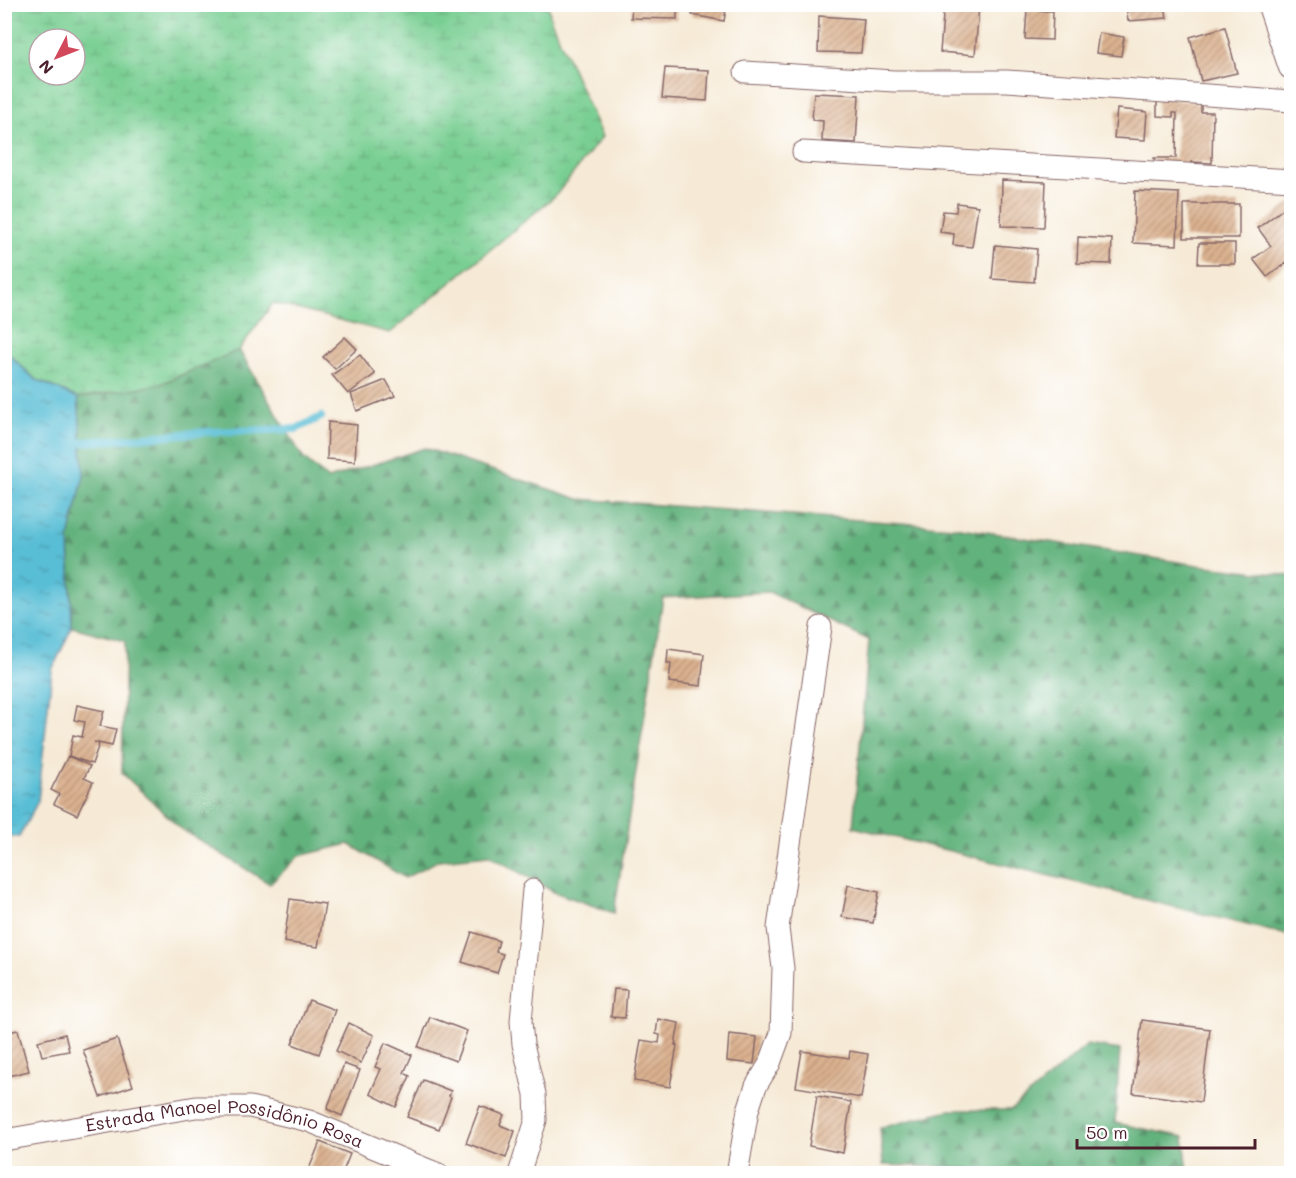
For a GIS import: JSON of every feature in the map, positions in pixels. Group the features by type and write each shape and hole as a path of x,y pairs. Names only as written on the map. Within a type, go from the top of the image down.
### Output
{"street":[{"path":"1271,4 1291,64"},
{"path":"745,72 894,81 1007,81 1292,101"},
{"path":"803,152 1292,180"},
{"path":"736,1173 748,1110 756,1086 770,1063 781,1033 783,968 778,928 821,627"},
{"path":"519,1173 536,1120 535,1094 523,1044 521,1021 534,890"},
{"name":"Estrada Manoel Possidônio Rosa","path":"4,1140 196,1107 250,1107 309,1121 438,1173"}],"green space":[{"path":"4,5 548,5 551,20 602,137 556,195 390,333 273,303 239,350 160,384 78,398 35,379 5,350"},
{"path":"239,350 303,458 328,479 425,448 579,499 954,527 1198,565 1291,576 1291,936 853,827 869,640 769,592 663,598 614,913 554,892 489,855 439,860 405,878 349,844 299,856 270,884 181,829 122,773 125,641 72,627 69,538 84,475 78,398 160,384"},
{"path":"1087,1045 1120,1050 1115,1123 1184,1137 1188,1173 1013,1174 945,1167 883,1165 880,1128 949,1110 1011,1110"}],"water":[{"path":"4,350 35,379 78,398 84,475 69,538 72,627 52,670 38,801 19,837 4,836"}],"building":[{"path":"632,4 677,4 677,19 631,18"},
{"path":"694,4 727,4 724,21 692,15"},
{"path":"944,4 979,6 975,55 940,52"},
{"path":"1055,4 1085,4 1084,10 1055,8"},
{"path":"1126,4 1165,4 1167,18 1128,21"},
{"path":"1027,10 1053,11 1052,40 1025,39"},
{"path":"819,16 864,19 861,53 818,52"},
{"path":"1225,27 1237,73 1201,81 1190,37"},
{"path":"1099,33 1124,37 1121,56 1096,53"},
{"path":"665,68 709,70 707,101 662,98"},
{"path":"814,93 859,95 856,143 822,141 823,121 812,120"},
{"path":"1157,98 1201,103 1201,112 1213,112 1212,163 1191,162 1190,173 1154,170 1154,158 1176,158 1177,113 1173,113 1173,117 1157,116"},
{"path":"1117,109 1147,112 1145,140 1114,138"},
{"path":"1002,180 1046,182 1044,227 1001,226"},
{"path":"1135,191 1179,193 1177,245 1133,243"},
{"path":"1292,202 1292,259 1267,277 1253,259 1271,246 1258,228"},
{"path":"957,203 978,206 972,247 953,245 954,234 940,232 943,211 956,212"},
{"path":"1184,204 1239,204 1239,238 1184,238"},
{"path":"1078,237 1112,239 1111,264 1077,263"},
{"path":"1199,243 1235,243 1235,264 1198,264"},
{"path":"995,245 1037,249 1034,282 992,279"},
{"path":"345,337 357,349 335,369 323,357"},
{"path":"360,355 375,374 348,394 332,375"},
{"path":"386,380 395,396 357,411 351,394"},
{"path":"328,422 357,425 355,461 327,459"},
{"path":"668,649 704,654 701,686 669,682 671,663 667,663"},
{"path":"77,705 104,711 100,726 116,729 112,746 94,742 99,744 92,764 69,756 73,735 82,737 85,722 74,720"},
{"path":"68,756 90,766 84,778 93,782 77,815 54,804 59,794 51,790"},
{"path":"848,885 879,892 873,923 842,917"},
{"path":"290,899 325,904 318,947 284,942"},
{"path":"472,932 499,941 496,952 503,954 497,973 462,962"},
{"path":"614,989 627,990 625,1018 611,1017"},
{"path":"309,1000 335,1010 319,1054 292,1044"},
{"path":"430,1017 467,1031 456,1061 418,1047"},
{"path":"658,1019 679,1023 670,1087 634,1081 641,1040 659,1043 660,1035 656,1034"},
{"path":"1142,1020 1210,1029 1201,1102 1133,1093"},
{"path":"349,1023 374,1035 361,1063 336,1051"},
{"path":"18,1030 29,1071 4,1077 4,1033"},
{"path":"65,1034 69,1051 42,1056 38,1041"},
{"path":"729,1034 757,1037 754,1064 727,1061"},
{"path":"117,1039 133,1086 100,1097 83,1050"},
{"path":"385,1043 412,1055 404,1073 410,1076 396,1107 370,1094 381,1069 375,1067"},
{"path":"802,1051 849,1058 850,1051 868,1054 861,1098 796,1087"},
{"path":"344,1064 360,1070 342,1116 327,1109"},
{"path":"423,1080 451,1091 449,1096 451,1097 439,1129 407,1117"},
{"path":"817,1096 851,1102 843,1153 809,1146"},
{"path":"480,1106 504,1115 500,1125 515,1131 506,1158 466,1143"},
{"path":"320,1142 350,1154 342,1174 307,1174"}],"waterway":[{"path":"74,443 207,432 296,429 321,417"}]}
